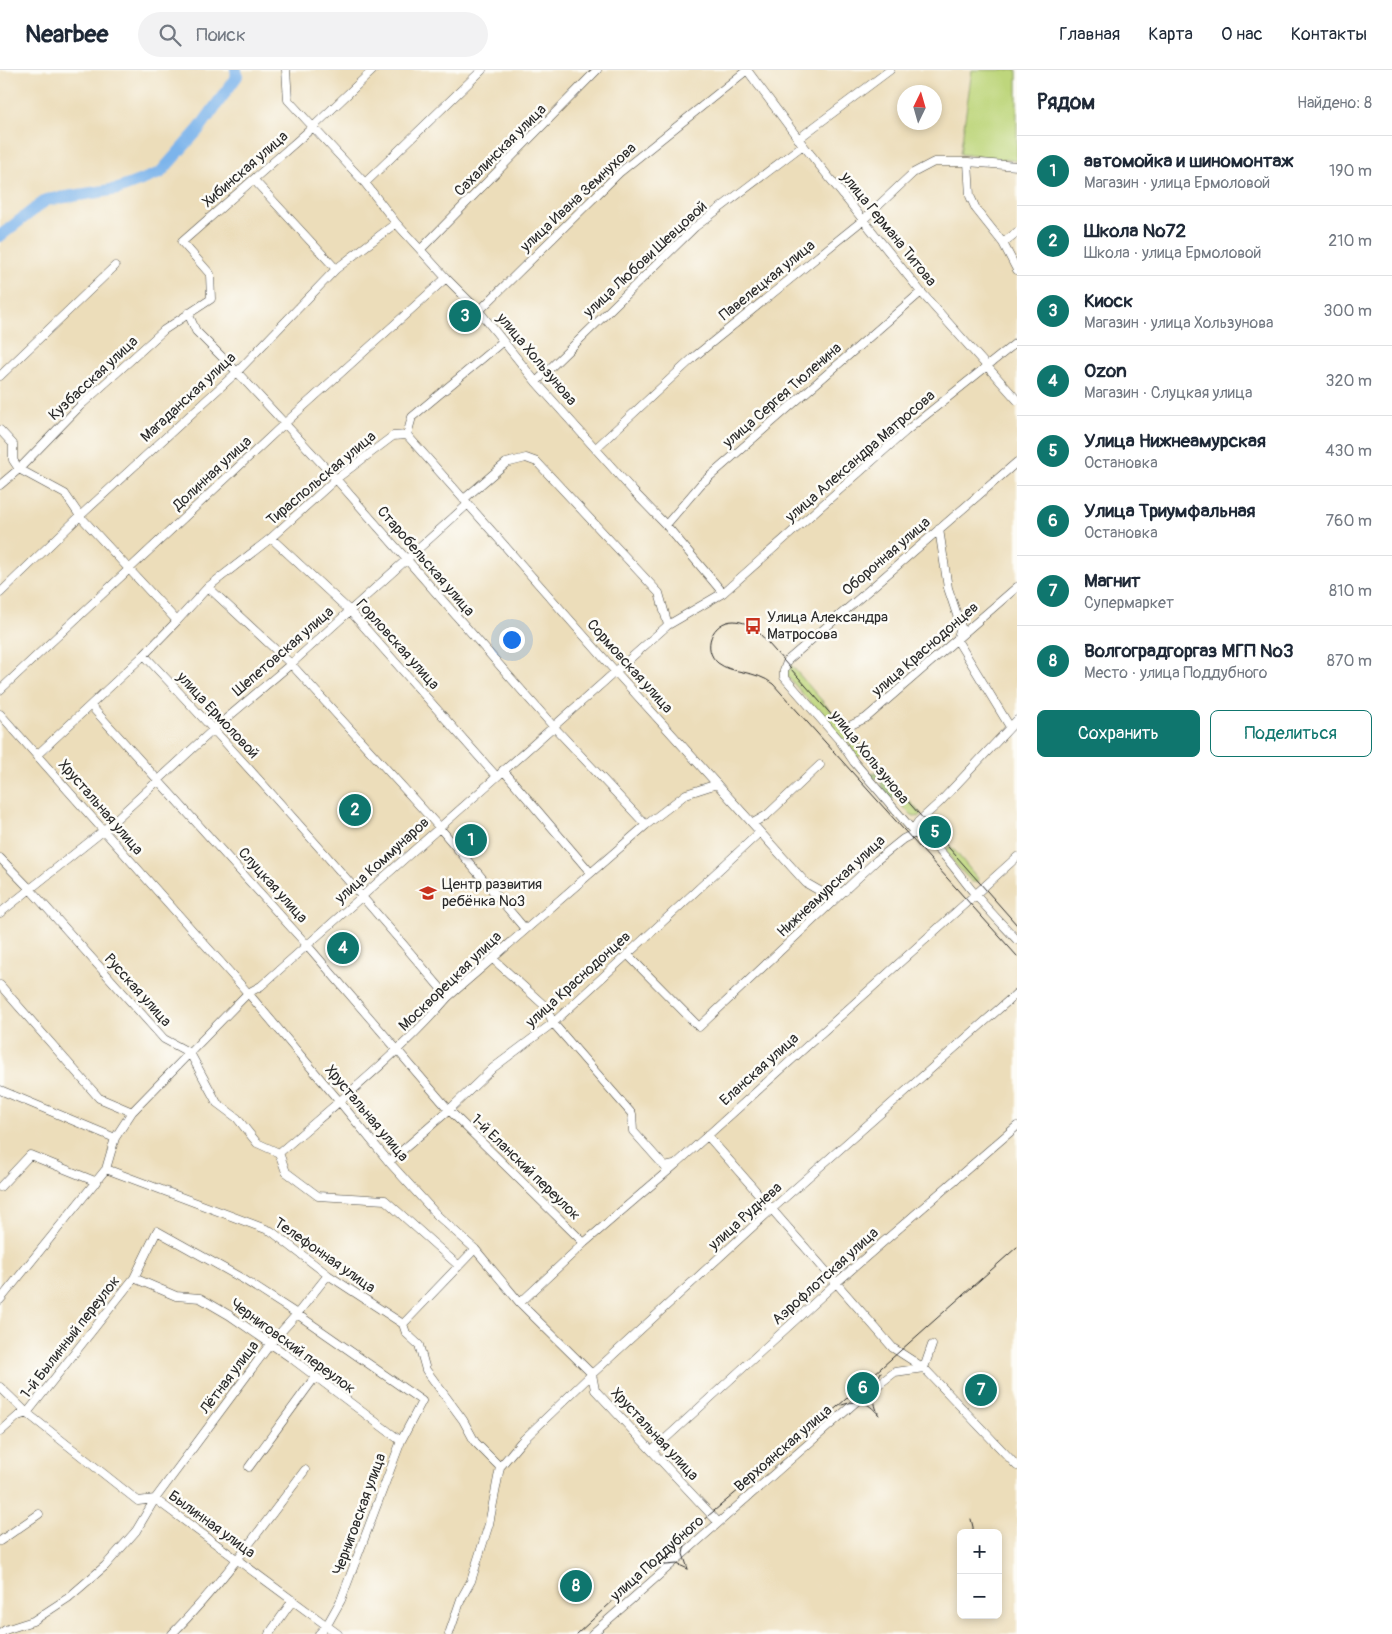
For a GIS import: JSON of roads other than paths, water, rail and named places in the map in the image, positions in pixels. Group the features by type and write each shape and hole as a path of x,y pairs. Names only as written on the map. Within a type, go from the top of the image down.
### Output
{"street":[{"name":"улица Хользунова","path":"286,70 288,100 365,183 396,223 478,312 536,382 666,525 723,593"},
{"name":"Хибинская улица","path":"210,299 210,274 182,242 312,128 373,70"},
{"path":"365,183 482,70"},
{"name":"Сахалинская улица","path":"421,249 598,70"},
{"name":"улица Германа Титова","path":"747,70 800,142 921,292 1017,400"},
{"name":"улица Ивана Земнухова","path":"478,312 619,173 747,70"},
{"name":"улица Любови Шевцовой","path":"536,382 695,227 890,70"},
{"name":"Павелецкая улица","path":"596,448 694,357 863,220 912,173 934,162 968,162 1017,166"},
{"path":"968,162 970,196 976,210 1003,243 1017,270"},
{"path":"254,180 336,269"},
{"name":"Магаданская улица","path":"0,593 80,516 237,372 336,269 396,223"},
{"path":"1003,243 1017,232"},
{"path":"0,376 115,266"},
{"name":"Долинная улица","path":"0,690 284,424 446,278"},
{"name":"улица Сергея Тюленина","path":"666,525 701,484 921,292"},
{"name":"Кузбасская улица","path":"0,485 19,469 80,406 164,330 210,299"},
{"name":"Старобельская улица","path":"188,314 196,331 237,372 336,480 553,726 646,825"},
{"path":"408,435 412,417 502,342"},
{"name":"улица Александра Матросова","path":"723,593 906,431 1017,342"},
{"path":"0,430 13,444 13,460 19,469 65,494 80,516 177,621 91,706 37,755"},
{"name":"Тираспольская улица","path":"177,621 208,587 271,538 336,480 393,436 408,435"},
{"name":"Сормовская улица","path":"408,435 615,671 806,883 825,894 845,891"},
{"name":"Шепетовская улица","path":"0,913 103,831 214,729 291,664 406,561 506,463 526,458 537,462 659,593 668,625"},
{"name":"Оборонная улица","path":"784,677 784,670 788,660 1017,462"},
{"path":"939,529 948,588 961,628 957,640 1010,727"},
{"name":"Горловская улица","path":"271,538 350,611 496,776"},
{"path":"208,587 291,664 439,827 525,929"},
{"name":"улица Краснодонцев","path":"847,727 866,718 1017,587"},
{"name":"улица Коммунаров","path":"0,1300 97,1182 106,1169 115,1138 132,1112 248,993 261,986 308,945 668,625 723,593"},
{"name":"улица Ермоловой","path":"144,655 214,729 363,896 448,998"},
{"name":"улица Хользунова","path":"784,677 840,741 867,778 915,834 924,837 933,846 1017,940"},
{"name":"Слуцкая улица","path":"91,706 308,945 449,1110"},
{"name":"Хрустальная улица","path":"0,714 248,993 389,1162 438,1216 474,1249 520,1303 592,1374 595,1390 653,1450 718,1522"},
{"name":"Нижнеамурская улица","path":"627,954 699,1027 877,860 903,839 915,834 914,828 918,822 940,802 1017,720"},
{"path":"753,823 767,815 820,764"},
{"path":"504,770 590,872"},
{"name":"Москворецкая улица","path":"279,1153 397,1050 425,1024 448,998 590,872 686,794 717,784"},
{"name":"улица Краснодонцев","path":"389,1162 449,1110 493,1068 553,1023 760,832"},
{"name":"Еланская улица","path":"520,1303 584,1243 676,1164 1017,856"},
{"name":"Русская улица","path":"0,858 164,1039 190,1053"},
{"path":"493,959 546,1006 553,1023 632,1114 633,1131 665,1167 676,1164"},
{"path":"0,985 99,1098 132,1112"},
{"name":"улица Руднева","path":"500,1467 521,1442 592,1374 772,1209 1017,994"},
{"path":"190,1053 218,1103 237,1118 258,1143 279,1153 286,1172 318,1196 385,1200 459,1266"},
{"path":"0,1090 115,1138"},
{"name":"1-й Еланский переулок","path":"449,1110 584,1243"},
{"name":"Аэрофлотская улица","path":"653,1450 836,1283 1017,1126"},
{"path":"707,1135 893,1348 924,1368 1017,1466"},
{"path":"0,1187 30,1155 97,1182"},
{"name":"Телефонная улица","path":"106,1169 271,1231 328,1275 403,1324 406,1333 419,1345 426,1370 463,1420 475,1442 500,1467"},
{"name":"1-й Былинный переулок","path":"0,1432 18,1416 27,1413 134,1278 157,1231 243,1279 297,1314"},
{"path":"403,1324 474,1249"},
{"name":"Лётная улица","path":"2,1631 33,1621 68,1598 105,1566 136,1530 155,1499 271,1343 328,1275"},
{"name":"Черниговский переулок","path":"134,1278 176,1296 200,1298 271,1343 400,1441"},
{"name":"Черниговская улица","path":"297,1314 422,1401 400,1441 342,1600 327,1625 319,1634"},
{"path":"924,1368 932,1345"},
{"name":"Верхоянская улица","path":"718,1522 857,1401 895,1372 924,1368"},
{"path":"248,1467 315,1377"},
{"name":"Былинная улица","path":"0,1387 27,1413 138,1501 155,1499 338,1634"},
{"path":"449,1634 461,1599 471,1581 489,1524 500,1467"},
{"path":"172,1634 237,1559 305,1470"},
{"path":"0,1541 39,1514"},
{"name":"улица Поддубного","path":"592,1634 718,1522"},
{"path":"269,1634 293,1600"}],"waterway":[{"path":"0,236 46,200 118,189 160,173 199,129 237,76 236,70"}],"tram line":[{"path":"1017,925 753,626 741,622 726,622 715,631 711,637 710,651 718,663 730,669 759,676 773,684 1017,956"},
{"path":"577,1634 669,1549 837,1407 1017,1247"},
{"path":"878,1413 875,1403 875,1392 881,1372"},
{"path":"842,1405 863,1402 879,1415"},
{"path":"971,1519 973,1529"},
{"path":"687,1533 683,1554 688,1569"},
{"path":"656,1566 677,1564 688,1569"}],"place":[{"name":"Киоск","path":"465,316"},
{"name":"Улица Александра Матросова","path":"753,626"},
{"name":"Школа №72","path":"355,810"},
{"name":"Улица Нижнеамурская","path":"935,832"},
{"name":"автомойка и шиномонтаж","path":"471,840"},
{"name":"Центр развития ребёнка №3","path":"428,893"},
{"name":"Ozon","path":"343,948"},
{"name":"Улица Триумфальная","path":"863,1388"},
{"name":"Магнит","path":"981,1390"},
{"name":"Волгоградгоргаз МГП №3","path":"576,1586"}]}
